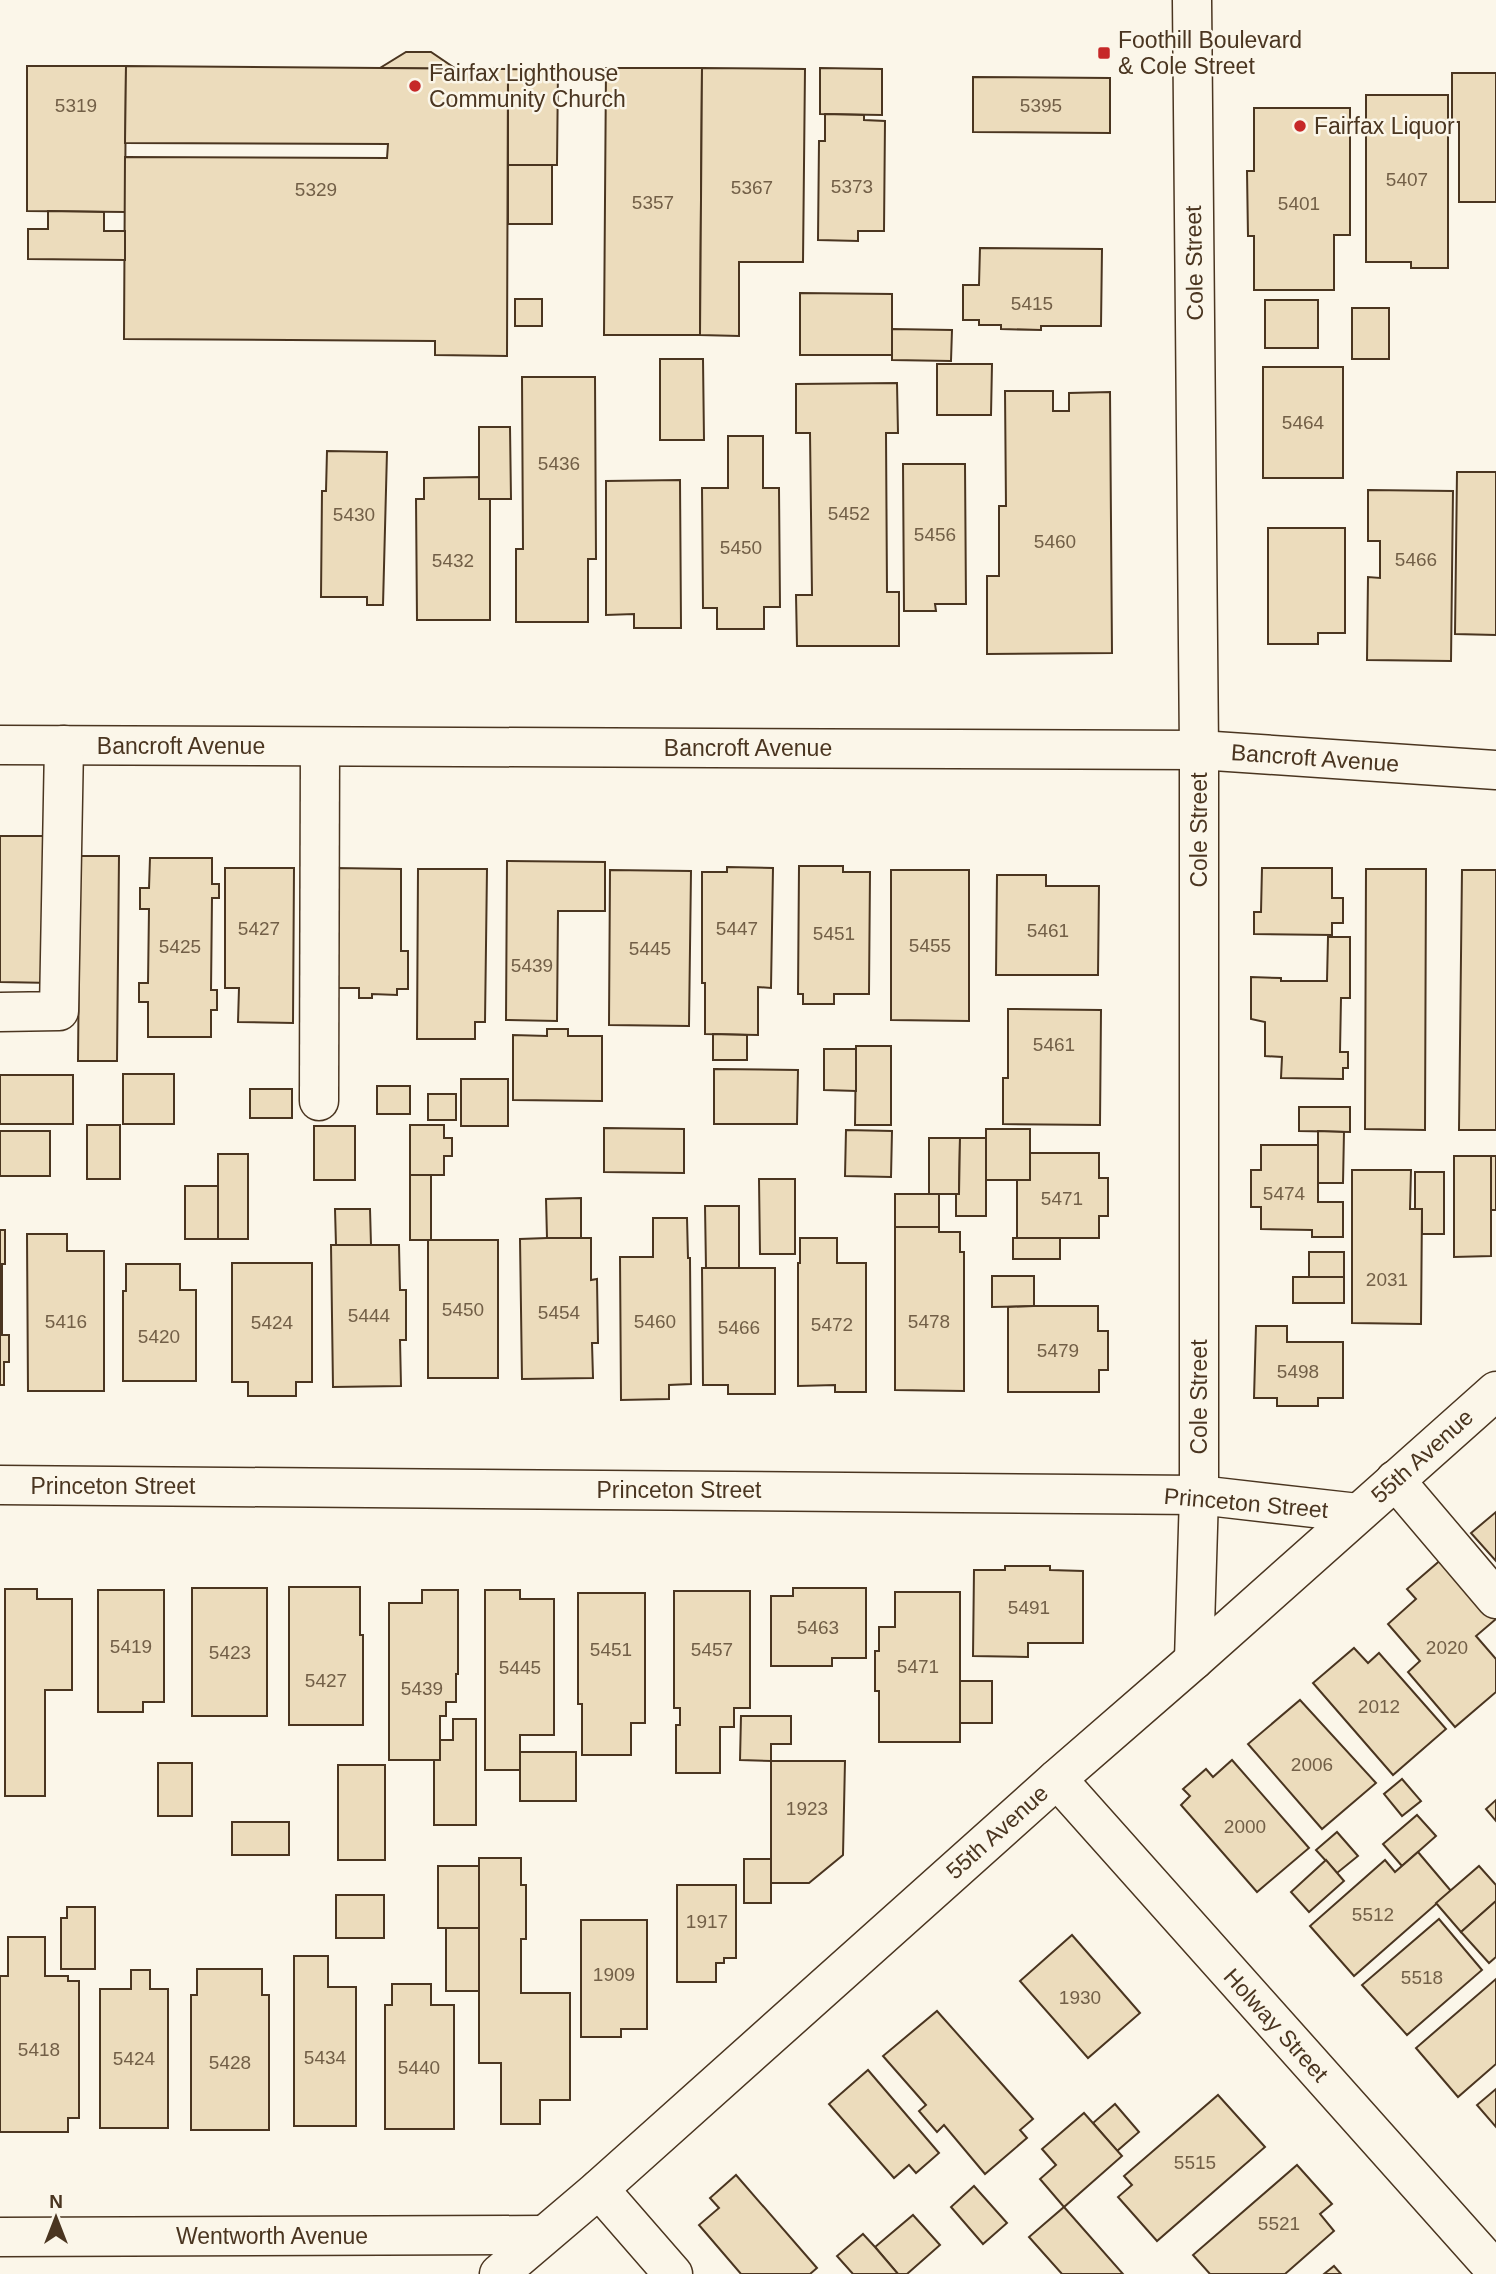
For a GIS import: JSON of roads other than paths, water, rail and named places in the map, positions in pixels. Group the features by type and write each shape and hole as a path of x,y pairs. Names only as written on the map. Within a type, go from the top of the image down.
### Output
{"street":[{"name":"Cole Street","path":"1192,0 1199,750 1199,1495 1194,1660"},
{"name":"Bancroft Avenue","path":"0,745 1199,750 1496,770"},
{"path":"0,1012 59,1012 64,745"},
{"path":"319,1101 320,747"},
{"name":"55th Avenue","path":"499,2274 600,2189 1057,1779 1496,1391"},
{"path":"1395,1480 1496,1599"},
{"name":"Princeton Street","path":"0,1485 1199,1495 1358,1513"},
{"name":"Holway Street","path":"1057,1779 1496,2271"},
{"path":"600,2189 673,2274"},
{"name":"Wentworth Avenue","path":"0,2237 543,2235"}],"place":[{"name":"Foothill Boulevard & Cole Street","path":"1104,53"},
{"name":"Fairfax Lighthouse Community Church","path":"415,86"},
{"name":"Fairfax Liquor","path":"1300,126"}]}
